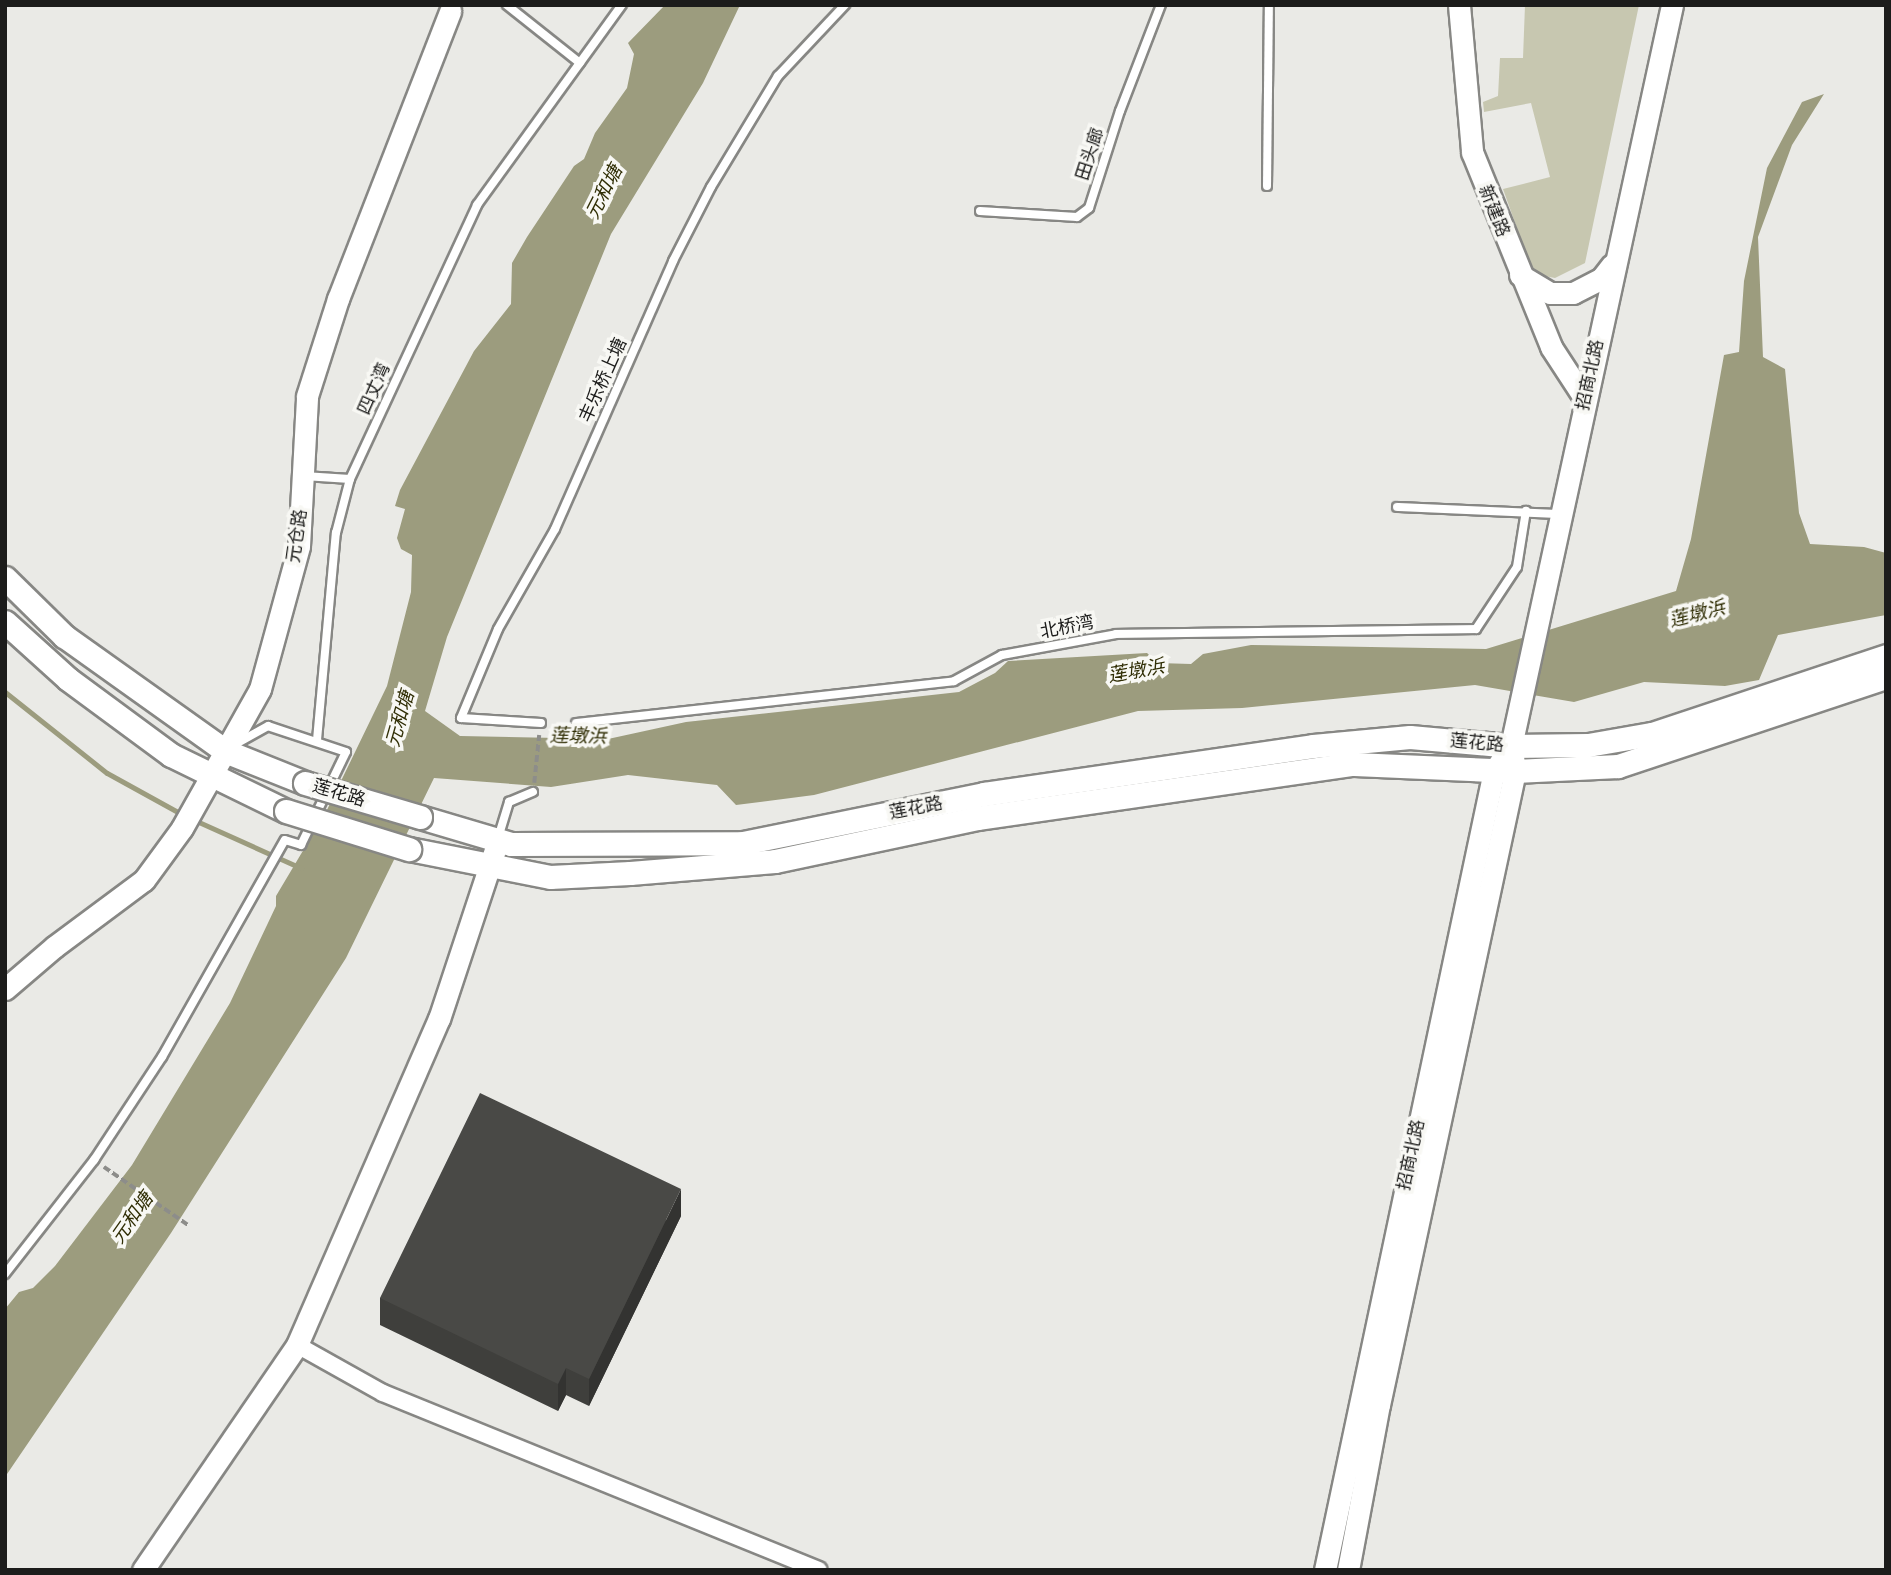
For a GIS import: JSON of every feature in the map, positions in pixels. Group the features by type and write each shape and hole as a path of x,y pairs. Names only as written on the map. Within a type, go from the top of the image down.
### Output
{"main road":[{"name":"莲花路","path":"5,578 64,636 225,751 305,783 498,840 613,847 743,843 984,794 1313,746 1410,737 1511,746 1588,745 1652,734 1886,656"},
{"name":"莲花路","path":"5,622 68,679 171,755 210,776 286,811 409,849 550,877 775,861 977,818 1341,766 1505,771 1618,766 1886,677"}],"street":[{"name":"新建路","path":"1459,5 1472,152 1520,275 1565,375 1584,399"},
{"name":"招商北路","path":"1325,1570 1511,746 1559,514 1672,5"},
{"name":"元仓路","path":"5,989 54,947 144,880 187,818 260,689 299,546 307,396 338,299 451,8"},
{"path":"1520,275 1550,293 1573,293 1601,279 1614,264"},
{"name":"招商北路","path":"1348,1570 1505,771"},
{"path":"143,1570 297,1345 439,1018 498,840"},
{"path":"297,1345 383,1393 818,1570"}],"lane":[{"path":"507,5 580,62"},
{"name":"四丈湾","path":"317,740 336,533 350,480 477,205 622,5"},
{"name":"丰乐桥上塘","path":"541,723 461,718 498,629 555,529 673,261 712,187 778,76 845,5"},
{"name":"田头廊","path":"980,211 1077,217 1089,208 1120,111 1161,5"},
{"path":"1268,186 1269,5"},
{"path":"303,475 350,480"},
{"path":"1398,508 1559,514"},
{"name":"北桥湾","path":"576,723 954,681 1002,655 1116,634 1476,629 1517,567 1525,511"},
{"path":"5,1273 94,1160 206,984 285,840 301,845 346,752 317,740 268,726 225,751"},
{"path":"498,840 509,803 533,792"}],"path":[{"path":"533,792 541,723"},
{"path":"94,1160 188,1225"}],"shaded area":[{"path":"1525,5 1639,5 1585,263 1555,278 1539,275 1529,262 1503,189 1550,177 1531,103 1484,112 1483,102 1498,96 1500,58 1523,58"}],"water":[{"path":"665,5 740,5 703,83 611,234 447,637 425,711 460,736 608,739 686,722 959,692 995,673 1008,661 1147,653 1158,663 1191,664 1203,654 1251,645 1486,649 1676,591 1691,539 1724,355 1739,352 1744,281 1767,168 1802,102 1824,94 1792,145 1758,237 1763,357 1785,369 1799,513 1810,544 1864,547 1886,553 1886,615 1778,635 1759,680 1725,686 1644,682 1574,702 1475,685 1242,708 1138,711 814,795 736,805 717,785 628,775 551,787 434,778 346,958 171,1233 5,1477 5,1309 19,1292 33,1288 55,1266 132,1165 230,1003 276,906 276,896 326,812 387,686 411,592 412,555 401,549 397,538 405,509 395,506 400,490 474,351 511,304 512,263 574,166 584,159 595,133 627,88 634,54 628,43"}],"building":[{"path":"480,1093 681,1189 589,1379 566,1368 558,1384 380,1298"}],"waterway":[{"path":"5,692 107,773 183,815"},
{"path":"192,819 301,868"}],"water label":[{"name":"元和塘","path":"604,192"},
{"name":"莲墩浜","path":"1697,614"},
{"name":"莲墩浜","path":"1136,671"},
{"name":"元和塘","path":"400,719"},
{"name":"莲墩浜","path":"578,736"},
{"name":"元和塘","path":"132,1218"}]}
